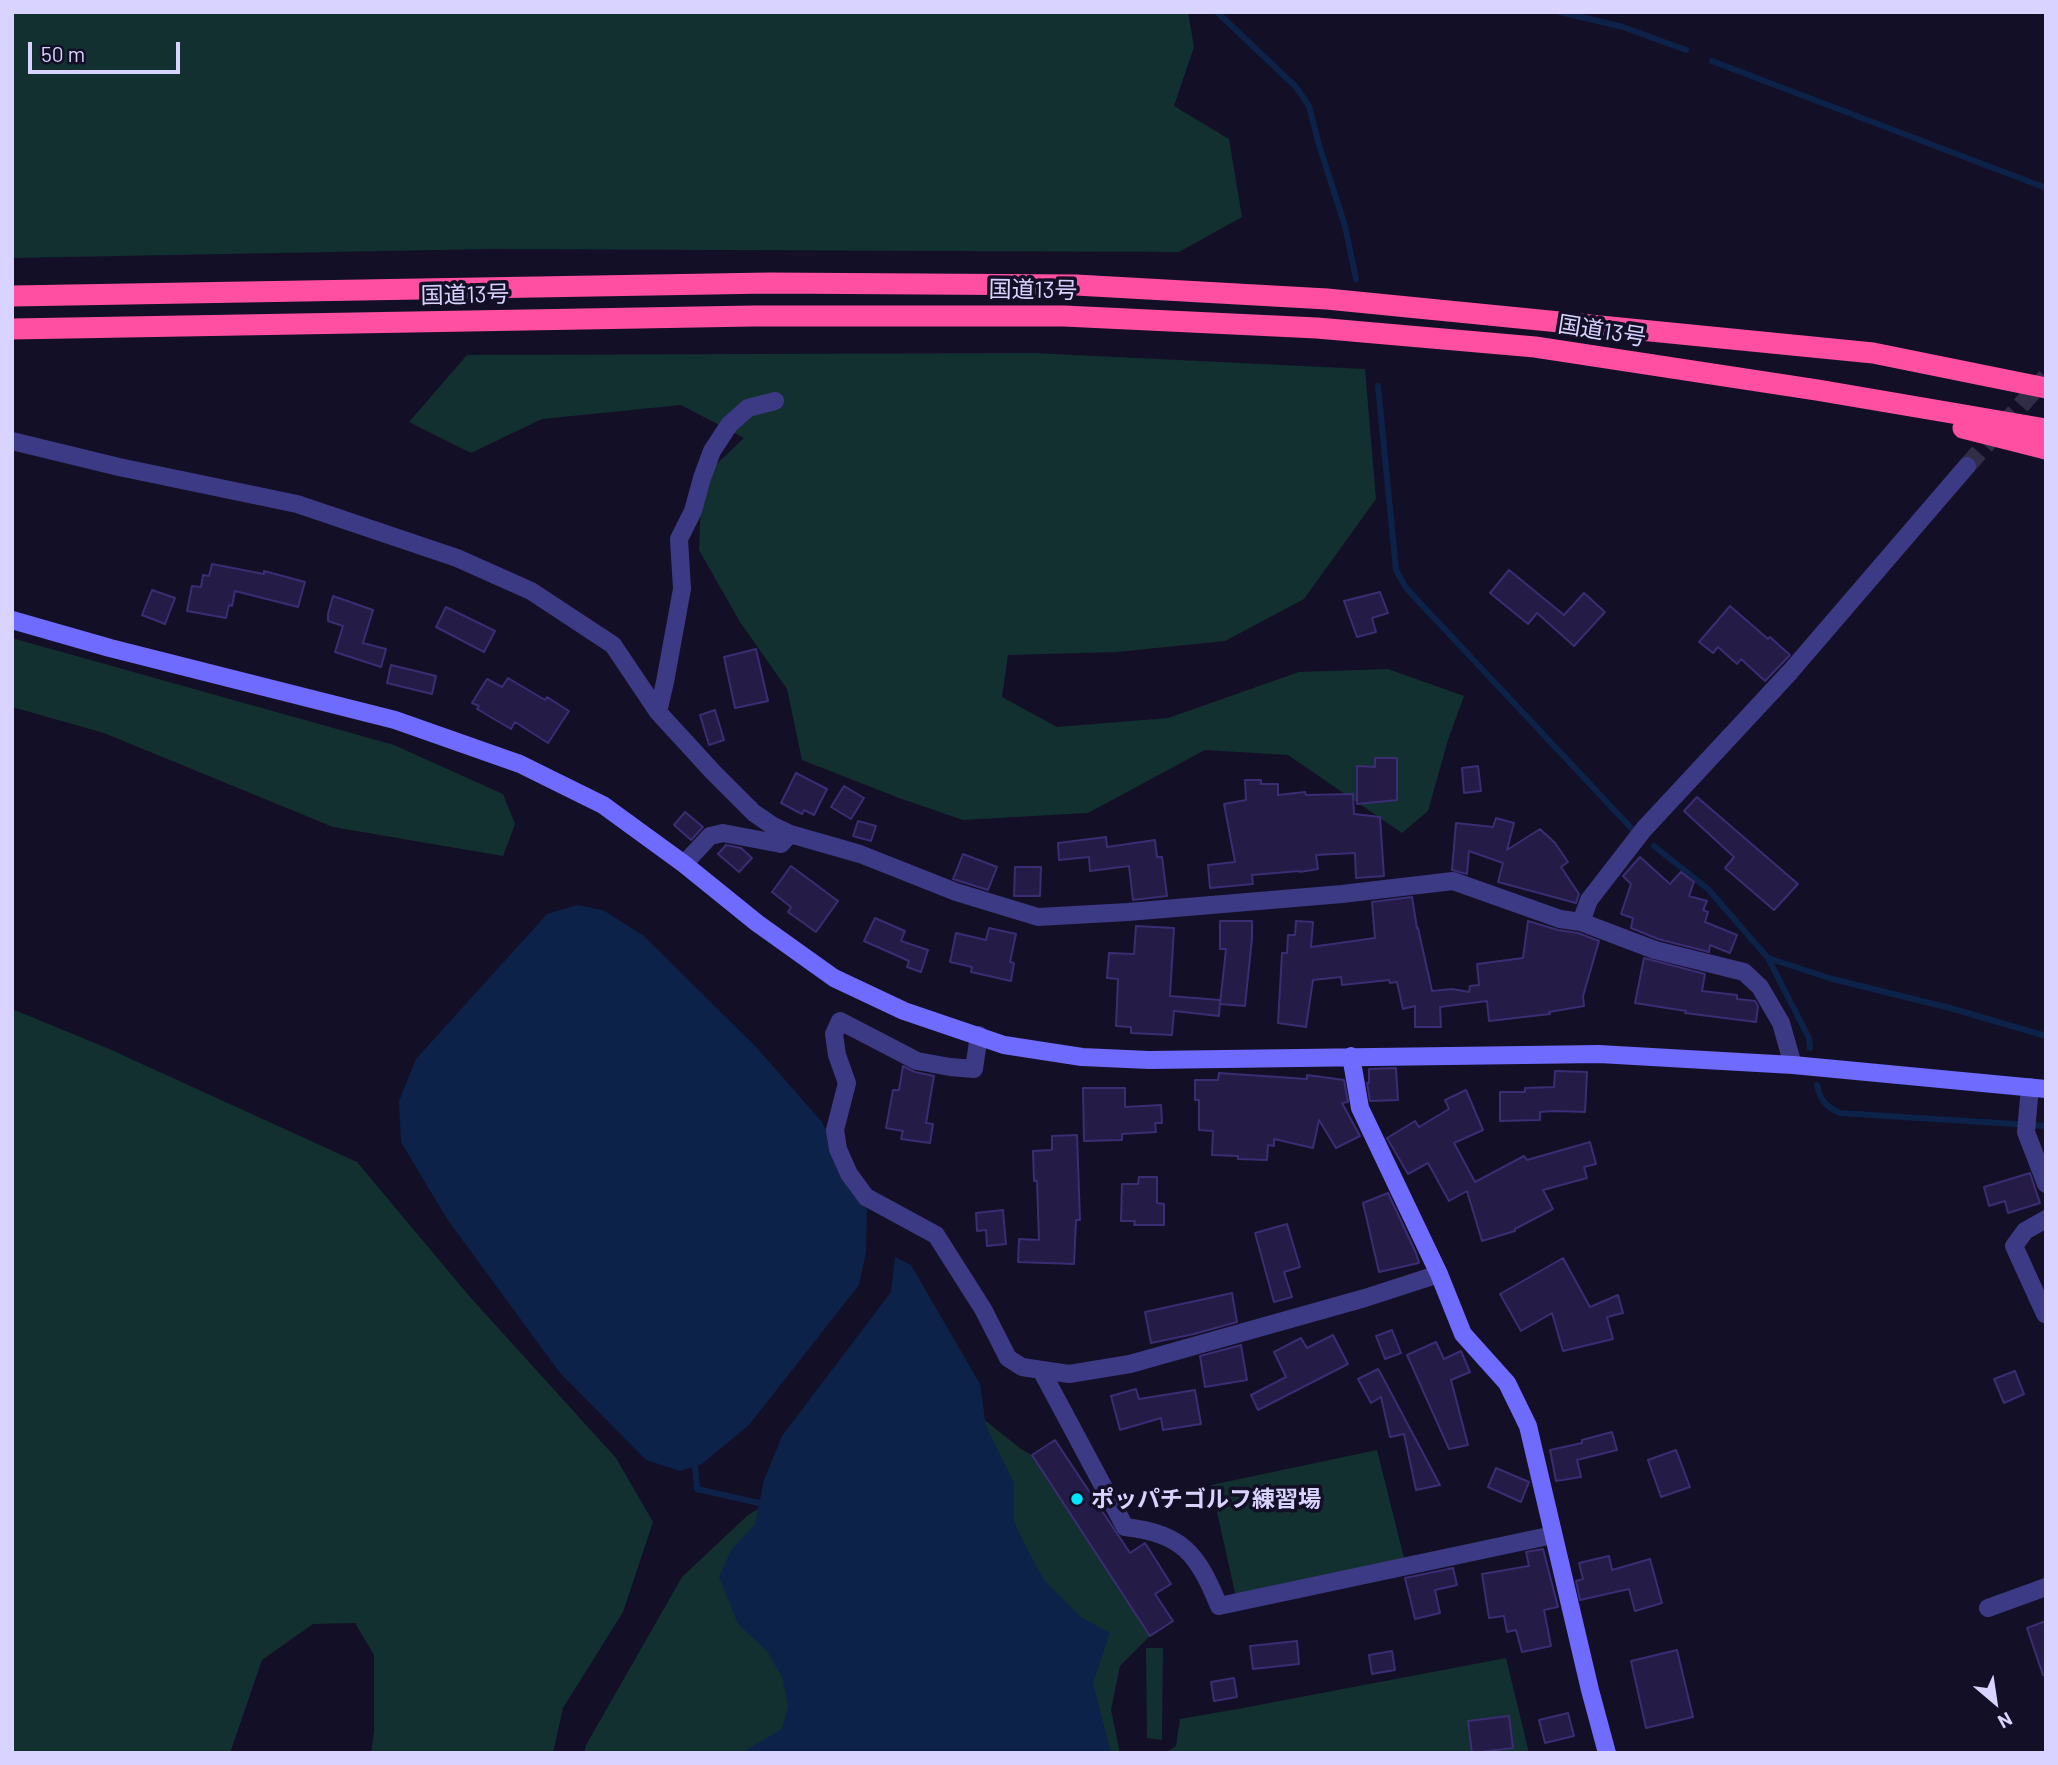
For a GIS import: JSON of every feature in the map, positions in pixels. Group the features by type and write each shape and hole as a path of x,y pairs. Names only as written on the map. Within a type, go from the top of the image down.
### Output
{"highway":[{"name":"国道13号","path":"12,296 769,283 1076,285 1327,299 1873,353 2046,388"},
{"name":"国道13号","path":"12,329 754,316 1064,316 1317,328 1535,347 1817,390 2046,429"},
{"path":"1873,353 2046,373"},
{"path":"1817,390 1881,412 1976,431 2046,449"}],"street":[{"path":"658,712 682,589 679,539 693,511 712,451 729,425 748,408 775,401"},
{"path":"12,441 119,467 297,504 457,558 531,591 613,645 658,712 713,772 754,813 790,834 860,854 956,892 1038,917 1301,898 1453,881 1524,908 1581,922 1655,950 1744,972 1760,988 1781,1023 1793,1065"},
{"path":"1581,922 1589,900 1644,829 1790,672 1967,466"},
{"path":"12,620 110,648 395,720 520,764 603,805 684,864 757,923 834,978 904,1011 1004,1045 1082,1057 1149,1060 1599,1054 1793,1065 2038,1088 2027,1110 2026,1132 2046,1184"},
{"path":"684,864 710,836 723,833 781,844 790,834"},
{"path":"979,1035 974,1069 950,1067 917,1061 840,1021 834,1034 846,1083 835,1130 838,1150 849,1174 866,1197 936,1235 983,1309 1008,1358 1022,1367 1069,1374 1130,1364 1439,1274"},
{"path":"1351,1056 1360,1108 1439,1274 1463,1334 1507,1383 1528,1426 1607,1753"},
{"path":"2045,1314 2014,1246 2025,1231 2046,1219"},
{"path":"1041,1370 1125,1527 1142,1529 1173,1540 1193,1555 1219,1606 1553,1535"},
{"path":"1988,1608 2046,1587"}],"green space":[{"path":"12,12 1188,12 1194,47 1174,106 1229,139 1242,217 1179,252 491,249 12,258"},
{"path":"1033,353 1365,369 1376,499 1304,599 1225,641 1117,652 1008,655 1002,697 1057,727 1168,718 1299,672 1388,669 1464,696 1448,740 1428,811 1402,833 1288,755 1205,750 1088,813 963,820 802,760 787,689 740,622 699,550 702,478 744,438 681,405 542,419 471,453 409,422 467,355"},
{"path":"12,638 394,745 503,794 515,824 503,856 333,827 104,733 12,707"},
{"path":"12,1009 107,1048 357,1162 470,1297 616,1458 653,1522 623,1612 563,1708 553,1753 371,1753 374,1731 374,1655 355,1623 313,1624 262,1660 230,1753 12,1753"},
{"path":"952,1394 1032,1455 1150,1636 1120,1666 1111,1710 1120,1753 584,1753 586,1745 682,1577 748,1515"},
{"path":"1377,1450 1406,1566 1237,1602 1211,1485"},
{"path":"1146,1648 1163,1648 1162,1740 1147,1738"},
{"path":"1506,1658 1529,1753 1165,1753 1176,1746 1180,1719"}],"water":[{"path":"577,905 603,910 644,936 756,1047 822,1122 867,1207 866,1252 859,1285 749,1425 702,1464 680,1471 646,1460 560,1373 447,1219 401,1142 399,1101 416,1059 547,914"},
{"path":"895,1257 911,1265 980,1384 986,1426 1014,1483 1014,1521 1044,1580 1082,1618 1110,1633 1093,1683 1111,1753 741,1753 782,1729 788,1706 783,1679 767,1651 738,1624 719,1577 731,1550 755,1524 764,1480 782,1436 891,1292"}],"building":[{"path":"212,564 264,574 264,571 305,582 298,607 235,591 226,618 187,611 192,586 201,587 203,575 209,576"},
{"path":"1509,570 1564,615 1584,593 1605,612 1574,646 1537,613 1528,624 1490,593"},
{"path":"152,590 175,598 165,624 142,615"},
{"path":"1380,592 1388,613 1372,618 1376,632 1357,637 1344,601"},
{"path":"333,596 373,610 363,643 386,649 381,667 335,652 343,626 328,621"},
{"path":"1730,606 1790,655 1765,681 1741,659 1737,664 1718,647 1713,653 1699,642"},
{"path":"446,607 495,631 484,652 436,627"},
{"path":"756,649 768,701 735,708 724,657"},
{"path":"391,665 436,676 432,694 387,683"},
{"path":"508,678 569,711 548,743 515,722 511,729 477,709 479,706 472,703 487,679 502,687"},
{"path":"715,710 724,740 709,745 700,715"},
{"path":"1375,758 1397,758 1397,800 1357,804 1357,766 1375,767"},
{"path":"1478,766 1481,791 1464,793 1462,768"},
{"path":"796,773 827,789 814,815 804,810 802,814 781,803"},
{"path":"1245,780 1278,784 1278,795 1305,792 1306,795 1353,794 1354,814 1380,817 1384,876 1356,878 1355,853 1316,855 1318,869 1252,875 1253,884 1210,888 1208,865 1235,862 1224,804 1246,800"},
{"path":"844,786 864,798 851,819 831,807"},
{"path":"1697,797 1798,884 1774,910 1725,868 1734,857 1684,811"},
{"path":"685,812 703,827 691,840 674,825"},
{"path":"1496,818 1514,823 1507,850 1540,829 1555,843 1568,862 1561,867 1579,894 1576,903 1498,882 1503,863 1469,851 1467,874 1452,870 1456,823 1493,827"},
{"path":"858,821 876,826 871,841 853,836"},
{"path":"1106,837 1107,847 1155,840 1157,857 1162,857 1167,896 1133,900 1129,866 1090,871 1089,857 1059,860 1058,843"},
{"path":"726,845 741,848 752,858 739,872 718,854"},
{"path":"963,854 997,867 988,890 953,879"},
{"path":"1640,857 1670,884 1681,872 1694,882 1689,896 1707,901 1703,910 1708,912 1705,922 1737,935 1730,953 1710,945 1709,952 1658,939 1631,928 1633,918 1621,914 1631,884 1623,876"},
{"path":"791,866 838,901 816,932 788,912 791,907 772,892"},
{"path":"1015,867 1041,867 1040,896 1014,896"},
{"path":"1412,897 1432,991 1452,989 1469,992 1470,986 1479,985 1477,964 1523,958 1528,921 1599,941 1583,996 1584,1006 1549,1012 1550,1014 1489,1021 1487,1001 1440,1007 1441,1027 1415,1027 1415,1006 1403,1009 1397,982 1390,983 1389,980 1342,985 1341,977 1313,980 1306,1027 1278,1023 1282,953 1287,953 1288,935 1295,935 1296,921 1313,922 1311,947 1375,938 1372,902"},
{"path":"875,918 905,931 901,941 928,950 921,972 907,967 909,961 864,941"},
{"path":"1220,921 1252,921 1245,1006 1220,1004 1226,949 1220,949"},
{"path":"1136,926 1174,928 1170,996 1220,1000 1219,1016 1174,1011 1172,1035 1131,1033 1131,1027 1116,1026 1118,979 1107,978 1109,953 1134,954"},
{"path":"989,928 1016,934 1010,962 1014,963 1011,981 971,972 972,967 950,962 956,933 986,940"},
{"path":"1644,958 1705,974 1702,991 1737,995 1737,999 1755,1001 1758,1006 1756,1022 1685,1013 1686,1011 1635,1003"},
{"path":"903,1066 934,1076 926,1123 933,1124 930,1143 901,1139 903,1131 886,1128 893,1090 899,1090"},
{"path":"1396,1068 1398,1100 1370,1101 1367,1083 1369,1069"},
{"path":"1555,1071 1587,1072 1585,1112 1540,1112 1540,1120 1500,1121 1500,1092 1525,1092 1525,1088 1554,1087"},
{"path":"1219,1073 1307,1079 1307,1075 1344,1080 1348,1102 1342,1103 1360,1136 1336,1148 1319,1120 1313,1148 1274,1139 1274,1146 1268,1145 1267,1160 1212,1155 1213,1131 1199,1130 1199,1100 1195,1100 1195,1080 1218,1080"},
{"path":"1083,1088 1125,1088 1125,1107 1161,1105 1162,1123 1155,1123 1156,1132 1122,1134 1122,1140 1084,1141"},
{"path":"1466,1090 1483,1130 1454,1143 1475,1182 1524,1156 1527,1160 1590,1142 1596,1164 1584,1167 1587,1178 1543,1190 1553,1209 1515,1231 1482,1241 1467,1191 1449,1201 1428,1163 1408,1174 1387,1138 1415,1121 1419,1127 1449,1109 1445,1100"},
{"path":"1077,1135 1080,1220 1076,1220 1074,1264 1018,1262 1019,1239 1039,1240 1033,1151 1052,1150 1052,1136"},
{"path":"2030,1173 2040,1203 2008,1213 2005,1201 1989,1206 1984,1187"},
{"path":"1139,1177 1157,1177 1157,1203 1164,1204 1164,1225 1134,1225 1135,1221 1121,1221 1122,1184 1138,1184"},
{"path":"1388,1193 1419,1263 1379,1272 1363,1203"},
{"path":"1003,1210 1006,1244 987,1246 986,1230 977,1231 976,1213"},
{"path":"1287,1224 1300,1267 1284,1272 1292,1297 1274,1302 1255,1233"},
{"path":"1563,1258 1590,1307 1618,1295 1623,1313 1607,1317 1613,1339 1563,1351 1552,1313 1521,1331 1500,1294"},
{"path":"1232,1293 1237,1322 1151,1343 1145,1312"},
{"path":"1392,1330 1401,1353 1385,1359 1376,1336"},
{"path":"1333,1335 1348,1364 1258,1410 1251,1395 1286,1377 1274,1352 1301,1338 1307,1348"},
{"path":"1436,1342 1444,1359 1461,1351 1470,1372 1451,1380 1468,1445 1449,1449 1407,1355"},
{"path":"1241,1345 1247,1380 1205,1387 1200,1356"},
{"path":"1378,1369 1440,1485 1416,1490 1404,1434 1390,1437 1381,1397 1371,1403 1358,1379"},
{"path":"2015,1371 2024,1394 2004,1403 1994,1379"},
{"path":"1136,1389 1139,1399 1195,1390 1201,1424 1163,1430 1161,1418 1120,1430 1111,1396"},
{"path":"1612,1432 1617,1450 1577,1460 1581,1477 1556,1481 1550,1450 1582,1443 1582,1440"},
{"name":"ポッパチゴルフ練習場","path":"1055,1440 1130,1553 1145,1543 1171,1584 1155,1594 1173,1621 1150,1636 1032,1455"},
{"path":"1676,1450 1690,1487 1661,1497 1648,1460"},
{"path":"1496,1468 1529,1482 1521,1502 1488,1487"},
{"path":"1543,1549 1558,1607 1544,1610 1551,1646 1522,1652 1516,1630 1507,1632 1504,1616 1489,1618 1482,1574 1529,1566 1526,1552"},
{"path":"1609,1556 1612,1570 1650,1559 1662,1603 1635,1611 1629,1589 1580,1600 1576,1581 1583,1579 1579,1563"},
{"path":"1453,1568 1457,1585 1435,1590 1440,1613 1415,1619 1405,1578"},
{"path":"2046,1621 2046,1675 2043,1675 2027,1628"},
{"path":"1297,1641 1299,1664 1253,1669 1250,1646"},
{"path":"1677,1650 1693,1717 1646,1728 1631,1661"},
{"path":"1392,1651 1395,1670 1372,1674 1369,1655"},
{"path":"1234,1678 1237,1697 1214,1701 1211,1682"},
{"path":"1568,1713 1574,1736 1545,1743 1539,1720"},
{"path":"1509,1716 1513,1748 1472,1753 1468,1721"}],"waterway":[{"path":"1217,12 1296,87 1309,106 1345,226 1356,279"},
{"path":"1560,12 1623,27 1686,50"},
{"path":"1712,61 2046,188"},
{"path":"1378,386 1396,570 1406,588 1633,830"},
{"path":"1654,846 1708,889 1768,958 1809,1038 1810,1048"},
{"path":"1768,958 1829,978 1950,1008 2046,1036"},
{"path":"1817,1085 1824,1102 1840,1113 2046,1126"},
{"path":"695,1466 697,1489 759,1503"}],"tunnel":[{"path":"1967,466 2046,377"}],"place":[{"name":"ポッパチゴルフ練習場","path":"1077,1499"}]}
